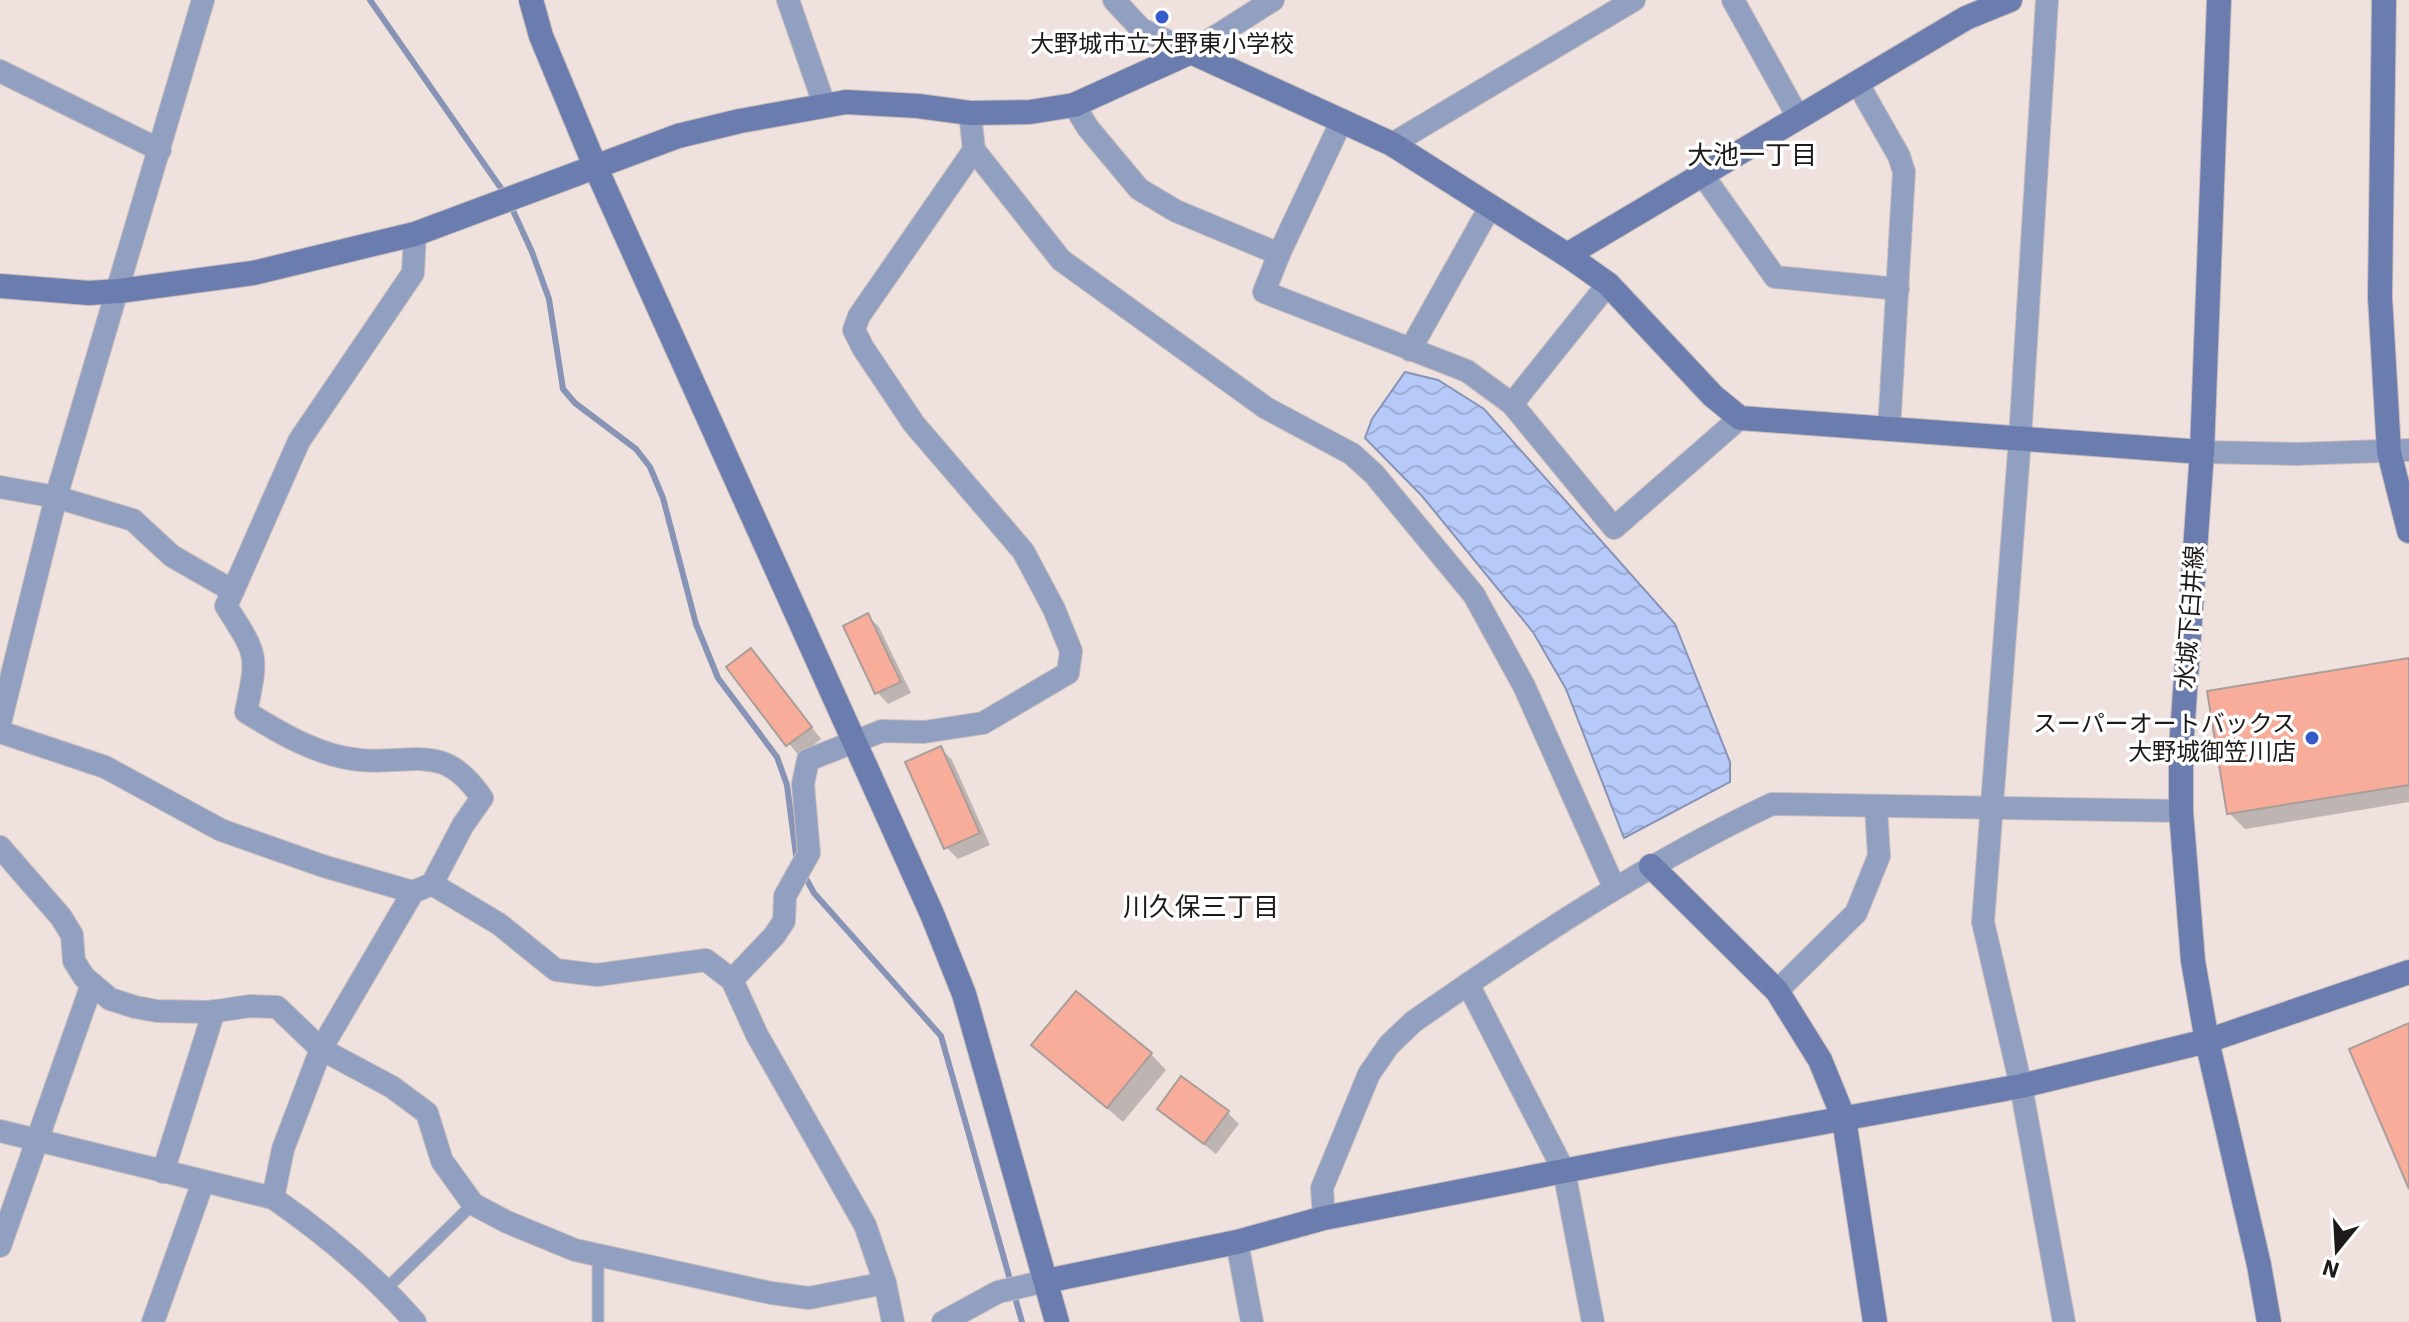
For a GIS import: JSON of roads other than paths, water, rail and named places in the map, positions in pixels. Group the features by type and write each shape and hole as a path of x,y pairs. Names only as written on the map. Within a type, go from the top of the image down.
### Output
{"street":[{"path":"0,723 56,497 203,0"},
{"path":"531,0 541,36 595,166 855,741 964,994 1035,1284 1057,1322"},
{"path":"788,0 824,104"},
{"path":"1114,0 1141,29 1392,144 1567,255 1608,284 1713,396 1740,418 2202,452 2399,451"},
{"path":"0,286 89,293 253,273 415,234 678,136 824,104 846,102 918,106 970,113 1030,112 1074,105 1191,52 1273,0"},
{"path":"1392,144 1634,0"},
{"path":"1733,0 1798,117"},
{"path":"1567,255 1966,18 2010,0"},
{"path":"2047,0 2020,439 1983,922 2021,1086 2064,1322"},
{"name":"水城下臼井線","path":"2219,0 2202,452 2181,748 2181,811 2193,961 2207,1041 2259,1265 2269,1322"},
{"path":"2384,0 2380,297 2409,531"},
{"path":"0,71 160,150"},
{"path":"1858,84 1899,156 1904,172 1889,430"},
{"path":"1074,105 1088,128 1139,189 1176,211 1279,254"},
{"path":"970,113 974,150 1061,260 1266,408 1352,454 1374,474 1474,595 1524,686 1614,887"},
{"path":"1342,120 1264,292 1467,371 1512,404 1614,528 1740,418"},
{"path":"732,980 774,936 784,921 785,896 809,853 803,784 808,760 882,731 924,732 983,723 1068,673 1071,651 1054,609 1023,551 914,424 854,330 859,316 974,150"},
{"path":"1702,174 1775,277 1898,289"},
{"path":"1410,350 1490,207"},
{"path":"273,1198 283,1149 321,1049 482,798 471,783 446,763 421,758 359,760 297,743 246,712 255,666 251,645 226,606 299,441 413,273 415,234"},
{"path":"1512,404 1608,284"},
{"path":"0,487 56,497 133,520 172,556 233,591"},
{"path":"0,732 105,767 221,830 323,866 422,888 499,924 556,970 597,975 706,960 732,980 757,1035 865,1225 885,1283 893,1322"},
{"path":"1324,1218 1322,1188 1369,1074 1389,1045 1413,1022 1614,887 1717,830 1772,804 2181,811"},
{"path":"1777,991 1856,913 1879,856 1876,807"},
{"path":"0,847 61,917 72,935 74,961 84,977 110,999 157,1011 277,1007 321,1049 392,1087 427,1113 442,1161 473,1204 507,1222 575,1250 771,1293 809,1298 885,1283"},
{"path":"1651,866 1777,991 1820,1060 1844,1119 1875,1322"},
{"path":"943,1322 998,1292 1237,1242 1324,1218 2021,1086 2207,1041 2409,972"},
{"path":"0,1246 92,984"},
{"path":"1468,984 1564,1171 1593,1322"},
{"path":"163,1172 214,1011"},
{"path":"0,1131 273,1198 306,1221 386,1289 415,1322"},
{"path":"153,1322 203,1182"},
{"path":"1237,1242 1252,1322"}],"lane":[{"path":"386,1289 473,1204"},
{"path":"598,1255 598,1322"}],"water":[{"path":"1405,372 1438,380 1484,409 1675,624 1730,762 1730,782 1624,838 1566,689 1533,632 1422,496 1365,438 1372,419"}],"waterway":[{"path":"370,0 505,194"},
{"path":"510,204 549,299 563,389 575,403 636,449 650,467 663,498 696,624 718,678 777,757 787,785 797,863"},
{"path":"803,873 814,893 941,1036 1022,1322"}],"place":[{"name":"大野城市立大野東小学校","path":"1162,17"},
{"name":"スーパーオートバックス 大野城御笠川店","path":"2312,738"}],"district":[{"name":"大池一丁目","path":"1752,155"},
{"name":"川久保三丁目","path":"1201,907"}]}
